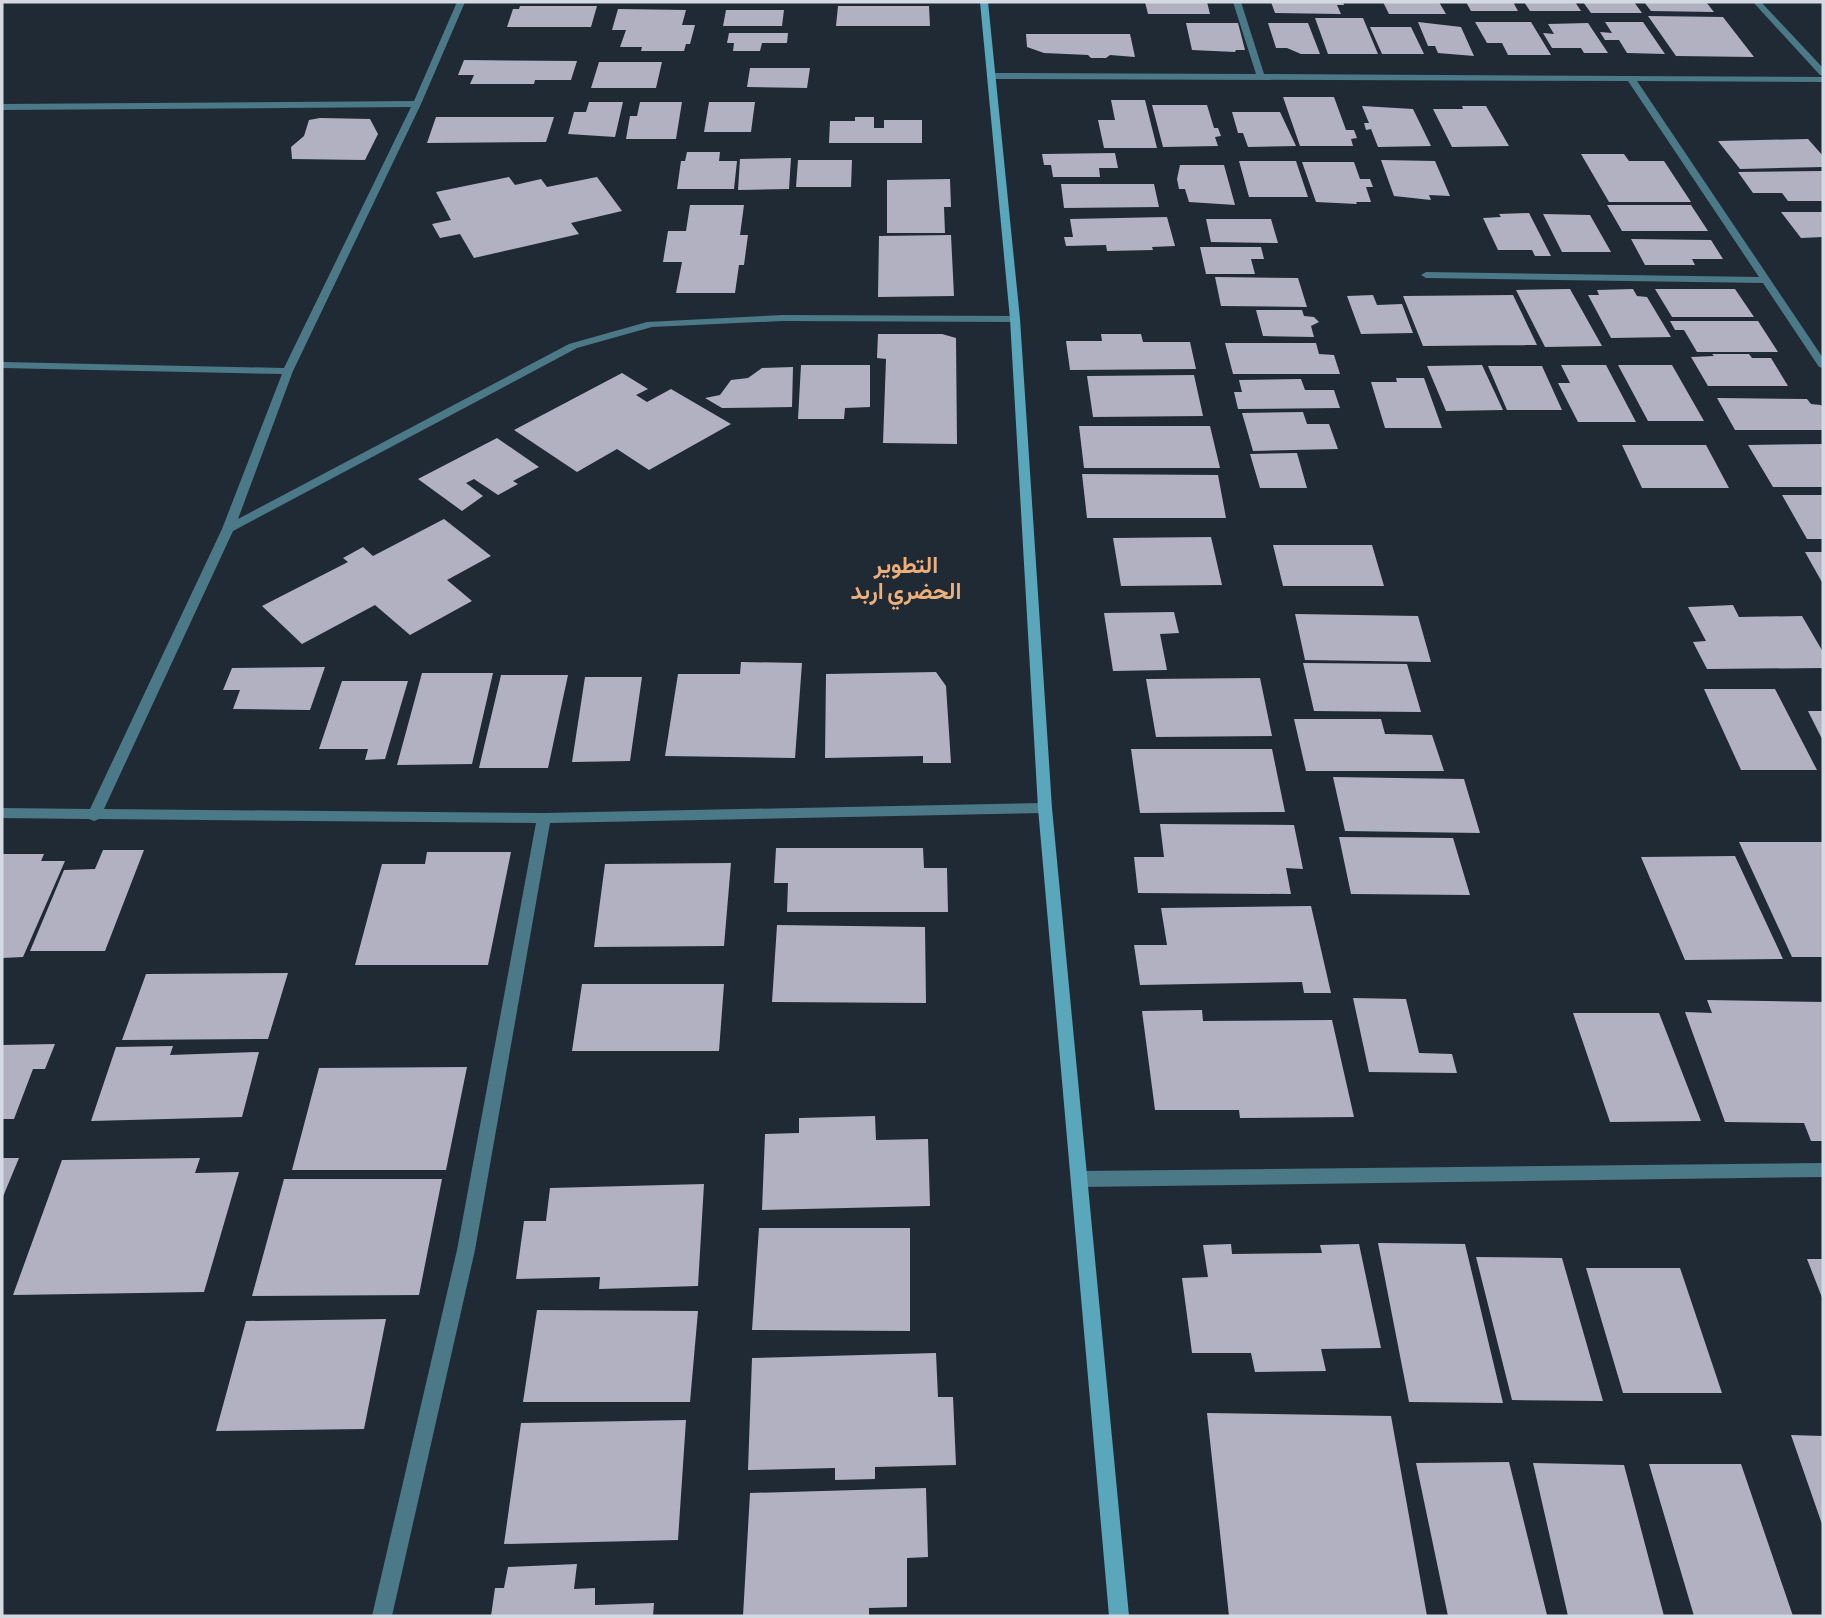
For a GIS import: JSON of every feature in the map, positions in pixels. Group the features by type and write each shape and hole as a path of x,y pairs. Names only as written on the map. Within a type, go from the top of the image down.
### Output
{"street":[{"path":"94,816 228,529 288,371 417,104 461,2"},
{"path":"984,2 1015,319 1045,808 1119,1616"},
{"path":"1237,2 1261,76"},
{"path":"1757,2 1823,73"},
{"path":"992,76 1823,79"},
{"path":"1630,77 1823,365"},
{"path":"2,107 417,104"},
{"path":"1426,275 1767,280"},
{"path":"228,529 573,346 651,324 782,318 1015,319"},
{"path":"2,365 288,371"},
{"path":"2,813 94,816 544,818 1045,808"},
{"path":"382,1616 466,1250 544,818"},
{"path":"1080,1179 1823,1170"}],"building":[{"path":"1145,2 1207,2 1210,14 1148,14"},
{"path":"1271,2 1343,2 1344,5 1337,5 1341,14 1275,13"},
{"path":"1383,2 1439,2 1446,14 1389,14"},
{"path":"1466,2 1513,2 1518,11 1471,11"},
{"path":"1524,2 1575,2 1581,11 1530,11"},
{"path":"1583,2 1634,2 1642,13 1591,13"},
{"path":"1644,2 1706,2 1714,12 1651,11"},
{"path":"520,6 597,6 591,27 507,27 513,9 519,9"},
{"path":"838,6 929,6 930,26 836,26"},
{"path":"618,9 686,10 682,25 695,25 690,44 686,44 684,51 641,51 642,47 620,47 626,30 612,30"},
{"path":"726,10 784,10 782,26 723,26"},
{"path":"1648,16 1723,17 1754,57 1676,56"},
{"path":"1315,18 1363,18 1378,54 1328,54"},
{"path":"1418,22 1461,27 1474,56 1438,53 1435,46 1428,46"},
{"path":"1475,22 1531,22 1551,55 1508,55 1502,43 1487,43"},
{"path":"1605,22 1643,22 1665,54 1627,53 1619,40 1605,40 1600,32 1612,33"},
{"path":"1186,23 1238,23 1245,50 1192,50"},
{"path":"1268,23 1308,23 1320,54 1301,54 1287,48 1276,48"},
{"path":"1588,23 1608,53 1584,53 1581,48 1552,48 1543,33 1554,34 1548,24"},
{"path":"1370,27 1411,27 1424,54 1382,54"},
{"path":"729,33 788,33 787,43 762,43 760,51 733,51 734,43 727,43"},
{"path":"1026,34 1130,34 1135,57 1110,55 1106,58 1091,58 1088,55 1044,53 1027,47"},
{"path":"464,60 577,61 571,80 535,80 534,84 470,84 474,75 458,75"},
{"path":"599,62 662,62 656,88 591,88"},
{"path":"750,68 810,68 807,88 747,87"},
{"path":"1283,97 1334,97 1346,130 1354,130 1357,138 1351,139 1353,146 1300,146"},
{"path":"1111,100 1145,100 1157,148 1104,148 1098,120 1115,120"},
{"path":"589,102 623,102 615,137 568,134 574,112 586,112"},
{"path":"640,102 682,102 676,139 626,139 630,116 637,116"},
{"path":"709,102 755,102 751,132 704,132"},
{"path":"1152,105 1207,105 1214,128 1218,128 1221,136 1215,137 1218,146 1163,147"},
{"path":"1362,106 1413,109 1431,146 1378,147 1371,129 1366,130 1364,123 1369,123"},
{"path":"1462,106 1486,106 1509,146 1452,147 1433,109 1463,109"},
{"path":"1232,112 1280,112 1296,146 1248,147 1243,133 1238,133"},
{"path":"436,117 554,117 546,142 427,143"},
{"path":"855,117 874,117 874,128 884,128 884,120 922,120 922,143 829,143 830,121 855,121"},
{"path":"370,119 378,134 365,160 292,159 291,147 304,136 309,120"},
{"path":"1808,139 1823,156 1823,167 1740,169 1718,141"},
{"path":"687,152 720,152 719,161 737,161 734,189 677,189 681,161 685,161"},
{"path":"1115,153 1118,168 1099,168 1100,177 1053,177 1051,165 1044,165 1042,154"},
{"path":"1581,154 1624,154 1629,161 1664,161 1691,202 1609,202"},
{"path":"791,158 789,189 738,190 740,159"},
{"path":"798,160 852,160 851,187 796,187"},
{"path":"1381,160 1435,161 1450,196 1429,195 1431,200 1394,196"},
{"path":"1239,161 1296,161 1308,197 1249,197"},
{"path":"1302,162 1354,162 1360,179 1370,179 1373,187 1366,187 1371,202 1316,202"},
{"path":"1180,165 1224,165 1235,205 1189,202 1185,189 1179,189 1177,179"},
{"path":"1823,171 1823,201 1788,201 1782,193 1753,193 1738,172"},
{"path":"509,177 515,185 541,179 547,187 597,177 622,211 571,223 579,234 474,258 460,234 440,238 432,224 451,220 436,192"},
{"path":"950,179 951,207 944,207 945,233 887,233 887,180"},
{"path":"1061,184 1154,184 1159,207 1064,208"},
{"path":"690,205 744,205 740,235 748,235 744,265 739,265 735,293 676,293 682,262 663,262 668,231 686,231"},
{"path":"1607,205 1691,205 1708,231 1622,231"},
{"path":"1781,212 1823,212 1823,237 1801,238"},
{"path":"1529,213 1551,256 1535,256 1532,250 1498,250 1483,218 1501,217 1499,214"},
{"path":"1543,214 1590,215 1611,252 1562,252"},
{"path":"1167,217 1175,246 1152,247 1153,250 1107,251 1106,245 1066,246 1064,237 1073,237 1070,219"},
{"path":"1206,219 1271,219 1278,243 1211,242"},
{"path":"951,235 954,296 878,297 879,236"},
{"path":"1631,239 1711,240 1723,259 1692,259 1695,265 1645,265"},
{"path":"1200,247 1261,247 1264,259 1251,259 1255,274 1206,274"},
{"path":"1215,277 1298,278 1307,307 1221,306"},
{"path":"1570,289 1602,346 1545,347 1516,290"},
{"path":"1633,289 1637,296 1647,297 1671,337 1611,338 1588,295 1599,295 1597,290"},
{"path":"1655,289 1735,289 1754,317 1672,317"},
{"path":"1373,295 1377,305 1402,304 1413,333 1361,334 1347,296"},
{"path":"1513,295 1537,345 1423,346 1403,296"},
{"path":"1256,310 1302,310 1304,316 1314,317 1319,322 1311,326 1314,337 1263,336"},
{"path":"1670,321 1758,321 1778,352 1697,352 1684,330 1675,330"},
{"path":"878,334 942,334 956,338 957,444 883,443 886,359 877,358"},
{"path":"1101,334 1141,334 1143,342 1190,342 1196,369 1070,370 1066,341 1102,341"},
{"path":"1225,343 1316,343 1319,354 1334,355 1340,374 1233,374"},
{"path":"1712,354 1749,354 1752,358 1771,358 1788,386 1708,386 1691,357 1714,356"},
{"path":"801,365 870,365 870,407 845,408 844,419 798,419"},
{"path":"1482,365 1503,410 1446,411 1427,366"},
{"path":"1561,365 1606,365 1636,422 1578,422 1558,383 1570,383"},
{"path":"1618,365 1672,365 1704,421 1648,421"},
{"path":"1488,366 1542,366 1562,410 1507,410"},
{"path":"793,367 792,407 722,408 705,398 720,395 731,380 748,378 762,368"},
{"path":"622,373 648,389 636,395 647,402 671,389 731,424 649,470 617,449 577,472 514,430"},
{"path":"1194,375 1203,416 1093,417 1087,376"},
{"path":"1396,378 1424,378 1442,428 1385,428 1371,382 1397,382"},
{"path":"1301,379 1305,390 1334,390 1340,408 1238,409 1234,392 1242,392 1239,380"},
{"path":"1717,398 1807,399 1811,404 1821,405 1823,408 1823,430 1735,430"},
{"path":"1303,412 1307,424 1329,424 1338,449 1253,451 1242,413"},
{"path":"1079,426 1210,426 1220,468 1084,468"},
{"path":"497,438 539,467 513,481 518,484 498,495 474,479 466,483 483,496 462,511 418,479"},
{"path":"1823,444 1823,487 1773,487 1748,445"},
{"path":"1622,445 1706,445 1729,488 1642,488"},
{"path":"1297,453 1307,488 1260,488 1250,454"},
{"path":"1082,474 1218,475 1226,518 1087,518"},
{"path":"1782,495 1823,495 1823,539 1807,539"},
{"path":"444,519 491,556 447,580 472,601 410,635 375,605 302,644 262,606 348,562 343,558 363,547 373,556"},
{"path":"1211,537 1222,585 1121,586 1113,538"},
{"path":"1273,545 1372,545 1384,586 1283,586"},
{"path":"1805,552 1823,552 1823,584"},
{"path":"1733,605 1739,617 1802,616 1823,652 1823,668 1707,669 1693,642 1706,641 1688,607"},
{"path":"1174,612 1179,633 1160,634 1167,670 1113,671 1104,613"},
{"path":"1295,614 1418,616 1431,662 1305,660"},
{"path":"741,662 802,663 795,758 665,756 678,674 740,674"},
{"path":"1303,663 1407,664 1421,712 1314,711"},
{"path":"325,667 310,710 233,709 240,690 223,690 232,668"},
{"path":"936,672 946,686 951,763 923,763 923,756 825,758 826,674"},
{"path":"422,673 493,673 472,764 397,765"},
{"path":"501,675 568,675 548,768 479,768"},
{"path":"585,677 642,677 630,761 572,762"},
{"path":"1260,678 1272,736 1156,737 1146,679"},
{"path":"342,681 408,681 385,759 365,760 368,749 319,749"},
{"path":"1704,689 1775,689 1817,770 1741,770"},
{"path":"1808,711 1823,711 1823,741"},
{"path":"1294,719 1381,719 1385,734 1432,735 1444,771 1306,771"},
{"path":"1131,749 1272,749 1285,812 1140,813"},
{"path":"1333,777 1464,779 1480,833 1345,831"},
{"path":"1160,824 1294,825 1303,869 1286,868 1291,894 1138,893 1134,857 1164,857"},
{"path":"1339,837 1453,838 1470,895 1351,894"},
{"path":"1739,842 1823,842 1823,957 1792,957"},
{"path":"776,848 923,848 924,868 947,868 948,912 787,912 788,883 774,883"},
{"path":"103,850 144,850 105,951 30,951 64,870 95,869"},
{"path":"427,852 511,852 488,965 355,965 382,864 425,864"},
{"path":"2,854 44,854 41,861 65,861 23,957 2,958"},
{"path":"1735,856 1783,959 1685,960 1641,857"},
{"path":"731,863 724,946 594,947 605,864"},
{"path":"1311,906 1331,993 1304,993 1302,982 1140,985 1134,945 1167,945 1161,908"},
{"path":"777,925 925,927 926,1003 772,1002"},
{"path":"288,973 268,1039 122,1040 146,974"},
{"path":"582,984 724,984 719,1051 572,1051"},
{"path":"1353,998 1406,999 1419,1053 1452,1054 1457,1073 1369,1072"},
{"path":"1707,1000 1823,1002 1823,1141 1811,1141 1804,1123 1725,1122 1685,1012 1712,1013"},
{"path":"1202,1010 1203,1021 1332,1020 1354,1117 1240,1118 1239,1110 1155,1110 1142,1011"},
{"path":"1573,1013 1659,1013 1701,1121 1610,1122"},
{"path":"55,1044 45,1069 33,1069 14,1119 2,1119 2,1045"},
{"path":"173,1046 170,1055 259,1052 242,1117 91,1121 116,1047"},
{"path":"467,1067 446,1170 292,1170 319,1068"},
{"path":"875,1116 876,1140 928,1139 930,1206 762,1210 765,1134 799,1133 799,1118"},
{"path":"2,1158 19,1158 2,1199"},
{"path":"200,1158 195,1173 239,1172 204,1292 13,1295 62,1160"},
{"path":"284,1179 442,1179 419,1295 252,1296"},
{"path":"704,1184 698,1286 599,1289 600,1277 516,1279 524,1221 546,1221 550,1188"},
{"path":"759,1228 910,1228 910,1331 752,1330"},
{"path":"1378,1243 1465,1244 1503,1403 1409,1402"},
{"path":"1231,1244 1232,1254 1322,1253 1320,1245 1359,1244 1381,1348 1321,1349 1326,1371 1255,1372 1251,1353 1192,1353 1182,1278 1208,1277 1203,1245"},
{"path":"1476,1257 1562,1258 1603,1401 1512,1400"},
{"path":"1807,1259 1823,1259 1823,1300"},
{"path":"1586,1268 1680,1268 1722,1393 1623,1393"},
{"path":"537,1310 698,1311 690,1402 523,1402"},
{"path":"386,1319 364,1429 216,1431 246,1321"},
{"path":"936,1353 938,1397 953,1397 956,1465 875,1467 875,1479 835,1480 835,1468 748,1470 752,1358"},
{"path":"1207,1413 1391,1416 1427,1616 1229,1616"},
{"path":"686,1420 678,1540 504,1544 521,1423"},
{"path":"1791,1435 1823,1436 1823,1527"},
{"path":"1509,1462 1547,1615 1448,1616 1416,1463"},
{"path":"1533,1463 1624,1465 1664,1616 1568,1616"},
{"path":"1649,1464 1741,1464 1793,1616 1694,1616"},
{"path":"926,1488 928,1557 907,1558 907,1607 869,1608 869,1616 743,1616 750,1493"},
{"path":"577,1564 574,1589 595,1588 595,1605 654,1603 653,1616 491,1616 495,1588 504,1588 508,1567"}],"district":[{"name":"التطوير الحضري اربد","path":"906,579"}]}
